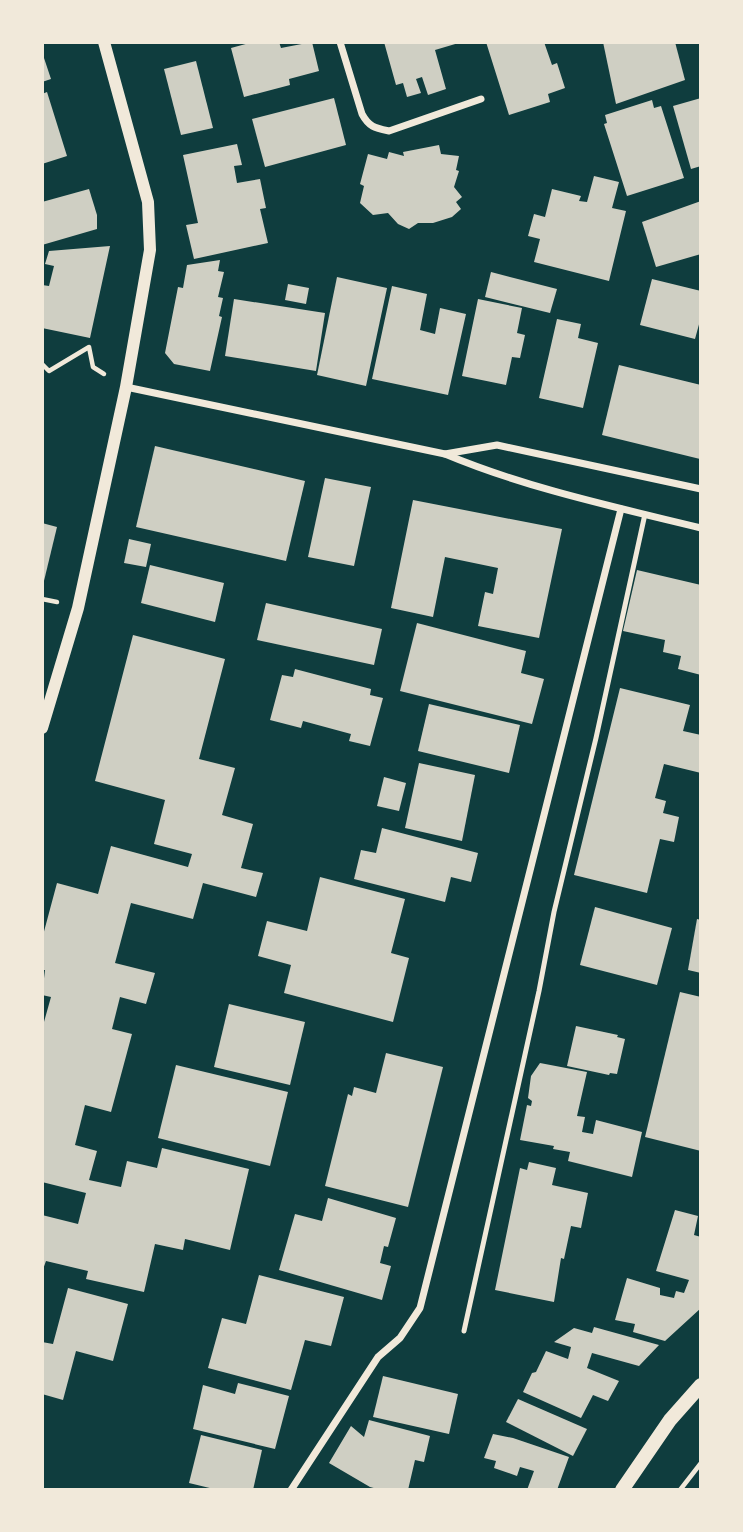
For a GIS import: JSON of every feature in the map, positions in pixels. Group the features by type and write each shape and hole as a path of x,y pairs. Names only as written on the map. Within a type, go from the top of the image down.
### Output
{"main road":[{"path":"622,1490 670,1420 701,1385"}],"street":[{"path":"340,42 362,114 368,125 375,128 389,131 481,99"},
{"path":"42,728 78,608 126,387 150,250 148,202 108,43"},
{"path":"126,387 445,454 484,470 621,509 701,528"},
{"path":"445,454 497,444 701,489"},
{"path":"291,1490 379,1357 400,1338 420,1308 621,509"}],"lane":[{"path":"464,1331 554,912 596,738 645,514"}],"path":[{"path":"42,364 49,371 89,347 93,367 126,387"},
{"path":"680,1490 701,1463"}],"building":[{"path":"253,42 279,42 281,48 312,42 319,71 289,79 290,85 244,97 231,48"},
{"path":"384,42 462,42 435,50 446,89 428,95 422,77 416,79 421,93 407,97 403,83 396,85"},
{"path":"486,42 544,42 552,65 557,63 565,88 548,94 550,102 509,115"},
{"path":"603,42 675,42 685,80 616,104"},
{"path":"42,52 51,79 42,82"},
{"path":"196,61 213,128 181,135 164,69"},
{"path":"47,92 67,156 42,164 42,94"},
{"path":"334,98 346,145 265,167 252,119"},
{"path":"701,98 701,166 691,169 673,106"},
{"path":"652,100 654,108 661,106 684,178 627,196 604,124 607,123 605,115"},
{"path":"237,144 242,165 234,166 237,183 260,179 266,208 260,209 268,243 194,259 186,225 198,223 183,155"},
{"path":"439,145 441,154 459,156 456,170 459,171 454,187 462,197 456,202 461,209 452,217 433,223 418,223 409,229 398,224 388,213 373,215 360,203 364,186 360,184 368,154 387,159 389,152 404,156 403,152"},
{"path":"594,176 619,182 612,208 626,211 609,281 534,262 540,239 528,236 534,214 545,217 552,189 581,196 579,201 587,202"},
{"path":"89,189 97,215 97,229 42,245 42,202"},
{"path":"701,201 701,254 656,267 642,222"},
{"path":"110,246 90,338 42,328 42,285 49,286 54,266 45,264 49,251"},
{"path":"220,260 218,271 224,272 218,297 223,298 219,316 222,317 210,371 174,364 165,353 178,287 183,288 187,265"},
{"path":"491,272 557,289 550,313 485,297"},
{"path":"337,277 387,288 366,386 317,375"},
{"path":"652,279 701,291 701,317 695,339 640,325"},
{"path":"288,284 309,288 306,304 285,300"},
{"path":"392,286 427,294 420,330 435,334 440,308 466,314 448,395 372,379"},
{"path":"234,299 325,313 316,371 225,356"},
{"path":"478,299 522,308 517,333 525,335 520,358 512,357 506,385 462,376"},
{"path":"557,319 581,324 578,338 598,343 583,408 539,398"},
{"path":"619,365 701,385 700,459 602,435"},
{"path":"155,446 305,481 286,561 136,527"},
{"path":"325,478 371,487 354,566 308,557"},
{"path":"413,500 562,529 539,638 478,626 485,592 493,594 498,568 445,557 433,617 391,608"},
{"path":"42,523 57,527 43,585 42,585"},
{"path":"129,539 151,544 146,567 124,563"},
{"path":"150,565 224,583 215,622 141,603"},
{"path":"637,570 701,585 701,675 678,669 681,656 663,652 665,640 623,631"},
{"path":"266,603 382,629 374,665 257,640"},
{"path":"417,623 526,651 521,673 544,679 532,724 400,691"},
{"path":"133,635 225,659 199,759 235,768 222,815 253,824 241,868 263,873 256,897 203,883 193,919 131,903 115,963 155,973 146,1004 120,997 112,1029 132,1034 111,1112 85,1105 75,1145 97,1151 89,1180 121,1187 127,1161 157,1168 162,1148 249,1169 230,1250 185,1239 183,1250 155,1244 144,1292 86,1279 88,1271 46,1261 42,1272 42,1215 78,1224 86,1193 42,1182 42,1029 51,997 42,995 45,970 42,970 42,939 57,883 98,894 111,846 188,867 192,854 154,844 165,800 95,781"},
{"path":"295,669 371,689 370,695 383,698 370,746 349,741 351,734 303,721 301,728 270,720 282,675 293,677"},
{"path":"620,688 690,705 683,731 701,735 701,773 664,764 655,798 666,801 663,813 679,817 674,842 660,839 647,893 574,875"},
{"path":"429,704 520,725 509,773 418,751"},
{"path":"419,763 475,775 462,841 405,828"},
{"path":"384,777 406,783 399,811 377,806"},
{"path":"382,828 478,853 471,882 451,877 445,902 354,879 361,850 376,853"},
{"path":"320,877 405,899 391,953 409,958 393,1022 284,993 291,965 258,956 267,921 307,931"},
{"path":"595,907 672,928 657,985 580,965"},
{"path":"697,919 701,920 701,973 688,970"},
{"path":"680,992 701,997 701,1151 645,1137"},
{"path":"229,1004 305,1022 290,1085 214,1067"},
{"path":"576,1026 625,1039 617,1074 609,1075 567,1066"},
{"path":"386,1053 443,1067 408,1207 325,1186 348,1094 352,1096 354,1087 376,1093"},
{"path":"540,1063 587,1072 577,1116 585,1117 582,1132 593,1134 596,1120 642,1132 632,1177 568,1161 570,1152 553,1149 554,1146 520,1140 527,1105 531,1106 532,1101 528,1098 531,1076"},
{"path":"176,1065 288,1092 270,1166 158,1138"},
{"path":"529,1162 556,1168 552,1185 588,1193 581,1228 571,1226 564,1259 561,1258 554,1302 495,1290 520,1168 527,1170"},
{"path":"328,1198 396,1218 388,1247 384,1246 380,1263 391,1266 382,1300 279,1270 295,1214 322,1221"},
{"path":"675,1210 698,1216 694,1235 701,1237 701,1308 665,1341 633,1332 635,1324 615,1320 627,1278 660,1288 660,1295 674,1298 676,1291 684,1293 689,1280 656,1271"},
{"path":"259,1275 344,1297 331,1346 305,1340 291,1390 208,1368 222,1318 246,1324"},
{"path":"68,1288 128,1304 113,1361 76,1351 63,1400 42,1394 42,1342 53,1344"},
{"path":"594,1327 659,1345 639,1366 592,1353 587,1368 619,1381 608,1401 593,1395 581,1418 523,1392 546,1351 568,1359 571,1347 554,1342 574,1328 592,1333"},
{"path":"383,1376 458,1394 449,1434 373,1417"},
{"path":"238,1383 289,1396 275,1449 193,1429 203,1385 235,1394"},
{"path":"518,1399 587,1429 573,1456 506,1422"},
{"path":"369,1420 430,1436 424,1462 415,1460 408,1490 381,1490 370,1487 329,1463 351,1426 364,1437"},
{"path":"493,1434 569,1457 557,1490 527,1490 534,1471 520,1467 517,1476 494,1468 496,1461 484,1458"},
{"path":"201,1435 262,1450 253,1490 218,1490 189,1483"}]}
